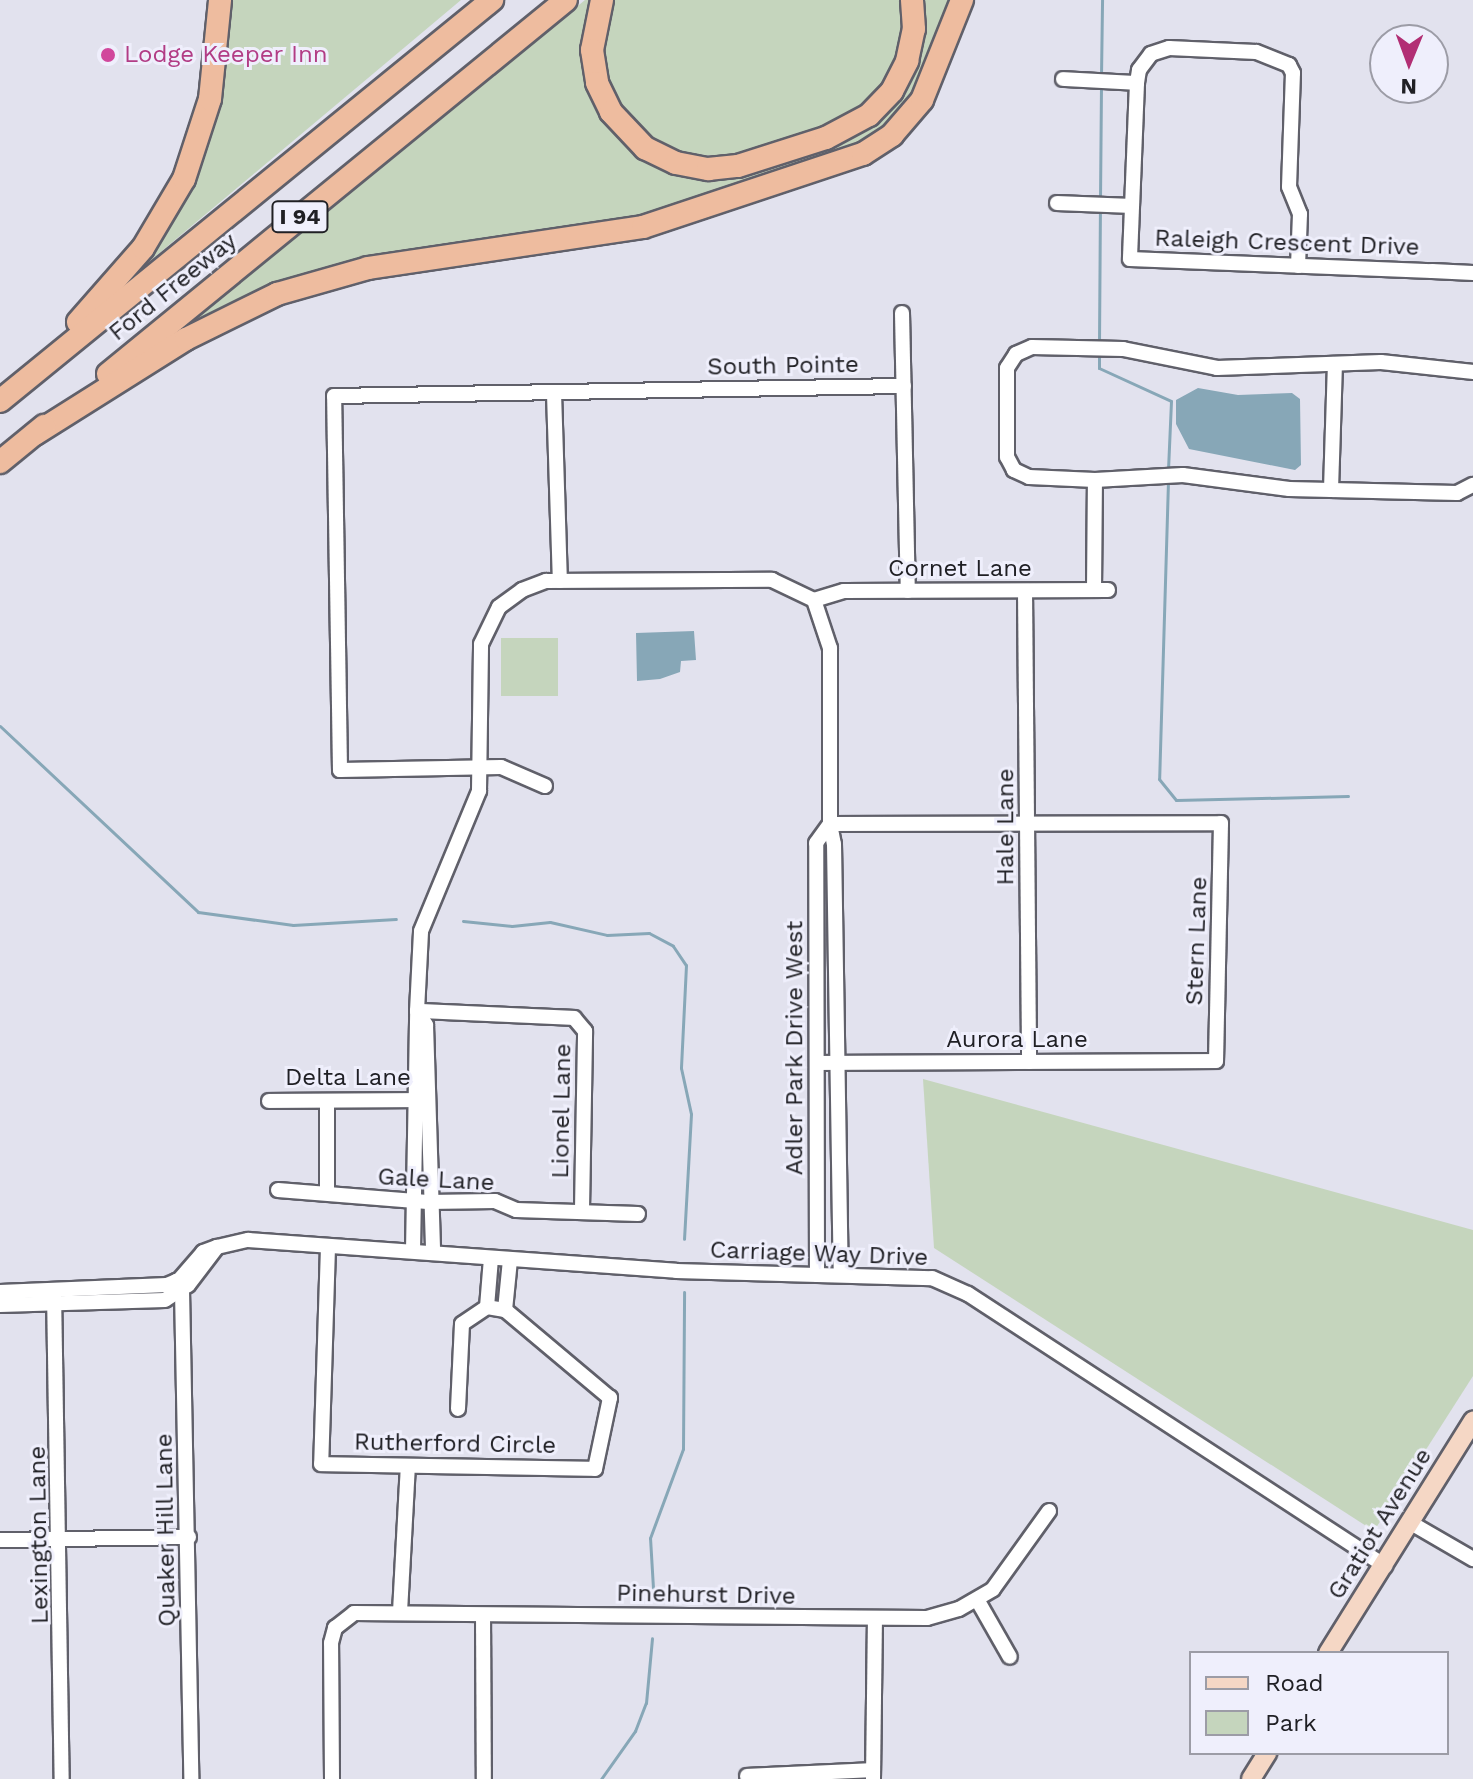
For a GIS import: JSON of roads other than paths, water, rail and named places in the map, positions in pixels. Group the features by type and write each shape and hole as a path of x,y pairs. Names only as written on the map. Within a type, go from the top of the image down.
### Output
{"highway":[{"path":"0,400 126,272 172,202 210,99 220,0"},
{"name":"Ford Freeway","path":"0,400 492,0"},
{"name":"Ford Freeway","path":"0,462 566,0"},
{"path":"602,0 592,50 597,83 611,112 645,148 676,163 708,169 738,166 826,138 869,115 892,91 907,61 914,29 912,0"},
{"path":"35,434 186,339 277,294 368,268 643,227 863,154 892,135 922,100 962,0"}],"main road":[{"name":"Gratiot Avenue","path":"1329,1651 1473,1421"},
{"path":"1251,1779 1266,1755"}],"street":[{"path":"1063,79 1137,83 1145,60 1169,48 1266,53 1289,65 1293,73 1289,187 1300,214 1298,266"},
{"name":"Raleigh Crescent Drive","path":"1137,83 1130,259 1473,273"},
{"path":"1057,203 1132,206"},
{"path":"902,313 908,591"},
{"path":"1473,372 1428,365 1217,368 1123,349 1032,347 1016,354 1007,368 1007,457 1014,470 1029,477 1095,480 1183,475 1331,490 1457,493 1473,485"},
{"path":"1331,490 1335,364"},
{"name":"South Pointe","path":"480,767 340,770 334,396 904,386"},
{"path":"554,393 560,581"},
{"name":"Cornet Lane","path":"814,600 844,591 1101,590 1095,480"},
{"path":"433,1253 422,1202 420,1100 426,1025 417,1011 421,931 479,791 481,644 499,607 522,590 560,581 772,580 814,600"},
{"name":"Hale Lane","path":"1025,591 1029,1062"},
{"name":"Adler Park Drive West","path":"814,600 830,648 834,1063 841,1275"},
{"path":"480,767 518,771 545,786"},
{"name":"Stern Lane","path":"1029,826 1221,823 1216,1061"},
{"path":"830,824 1029,826"},
{"name":"Adler Park Drive West","path":"817,1275 816,843 830,824"},
{"name":"Lionel Lane","path":"417,1011 574,1018 585,1031 582,1209"},
{"name":"Aurora Lane","path":"818,1063 1216,1061"},
{"name":"Delta Lane","path":"269,1101 420,1100"},
{"path":"327,1101 327,1192"},
{"name":"Gale Lane","path":"278,1190 422,1202 495,1201 516,1210 582,1209 597,1214 638,1214"},
{"path":"413,1251 422,1202"},
{"name":"Carriage Way Drive","path":"179,1286 217,1247 248,1240 510,1260 817,1275 914,1274 950,1284 1385,1566"},
{"name":"Rutherford Circle","path":"328,1247 321,1464 595,1469 610,1398 505,1310"},
{"path":"491,1258 487,1307 505,1310 510,1260"},
{"path":"0,1292 165,1300 179,1286"},
{"name":"Quaker Hill Lane","path":"179,1286 189,1537 191,1779"},
{"path":"0,1305 55,1297"},
{"name":"Lexington Lane","path":"55,1297 62,1537 62,1779"},
{"name":"Rutherford Circle","path":"458,1409 462,1324 487,1307"},
{"path":"400,1612 408,1466"},
{"name":"Pinehurst Drive","path":"332,1779 331,1643 335,1628 354,1613 927,1618 978,1601 1012,1569 1049,1511"},
{"path":"1411,1523 1473,1559"},
{"path":"0,1540 189,1537"},
{"path":"978,1601 1010,1657"},
{"path":"483,1615 484,1779"},
{"path":"747,1776 873,1774 875,1619"}],"water":[{"path":"1198,388 1238,395 1292,393 1300,399 1301,465 1295,470 1189,449 1176,424 1176,400"},
{"path":"694,631 696,660 681,661 680,672 660,679 637,681 636,633"}],"waterway":[{"path":"1101,76 1102,0"},
{"path":"1100,200 1101,88"},
{"path":"1099,344 1100,208"},
{"path":"1099,352 1099,368 1171,401 1168,470"},
{"path":"1168,481 1159,779 1176,800 1348,796"},
{"path":"0,726 198,912 293,925 396,919"},
{"path":"463,921 512,926 550,922 607,935 649,933 673,946 686,965 681,1068 691,1114 684,1239"},
{"path":"653,1588 650,1538 683,1449 684,1292"},
{"path":"601,1779 635,1731 646,1703 652,1638"}],"place":[{"name":"Lodge Keeper Inn","path":"108,55"}]}
